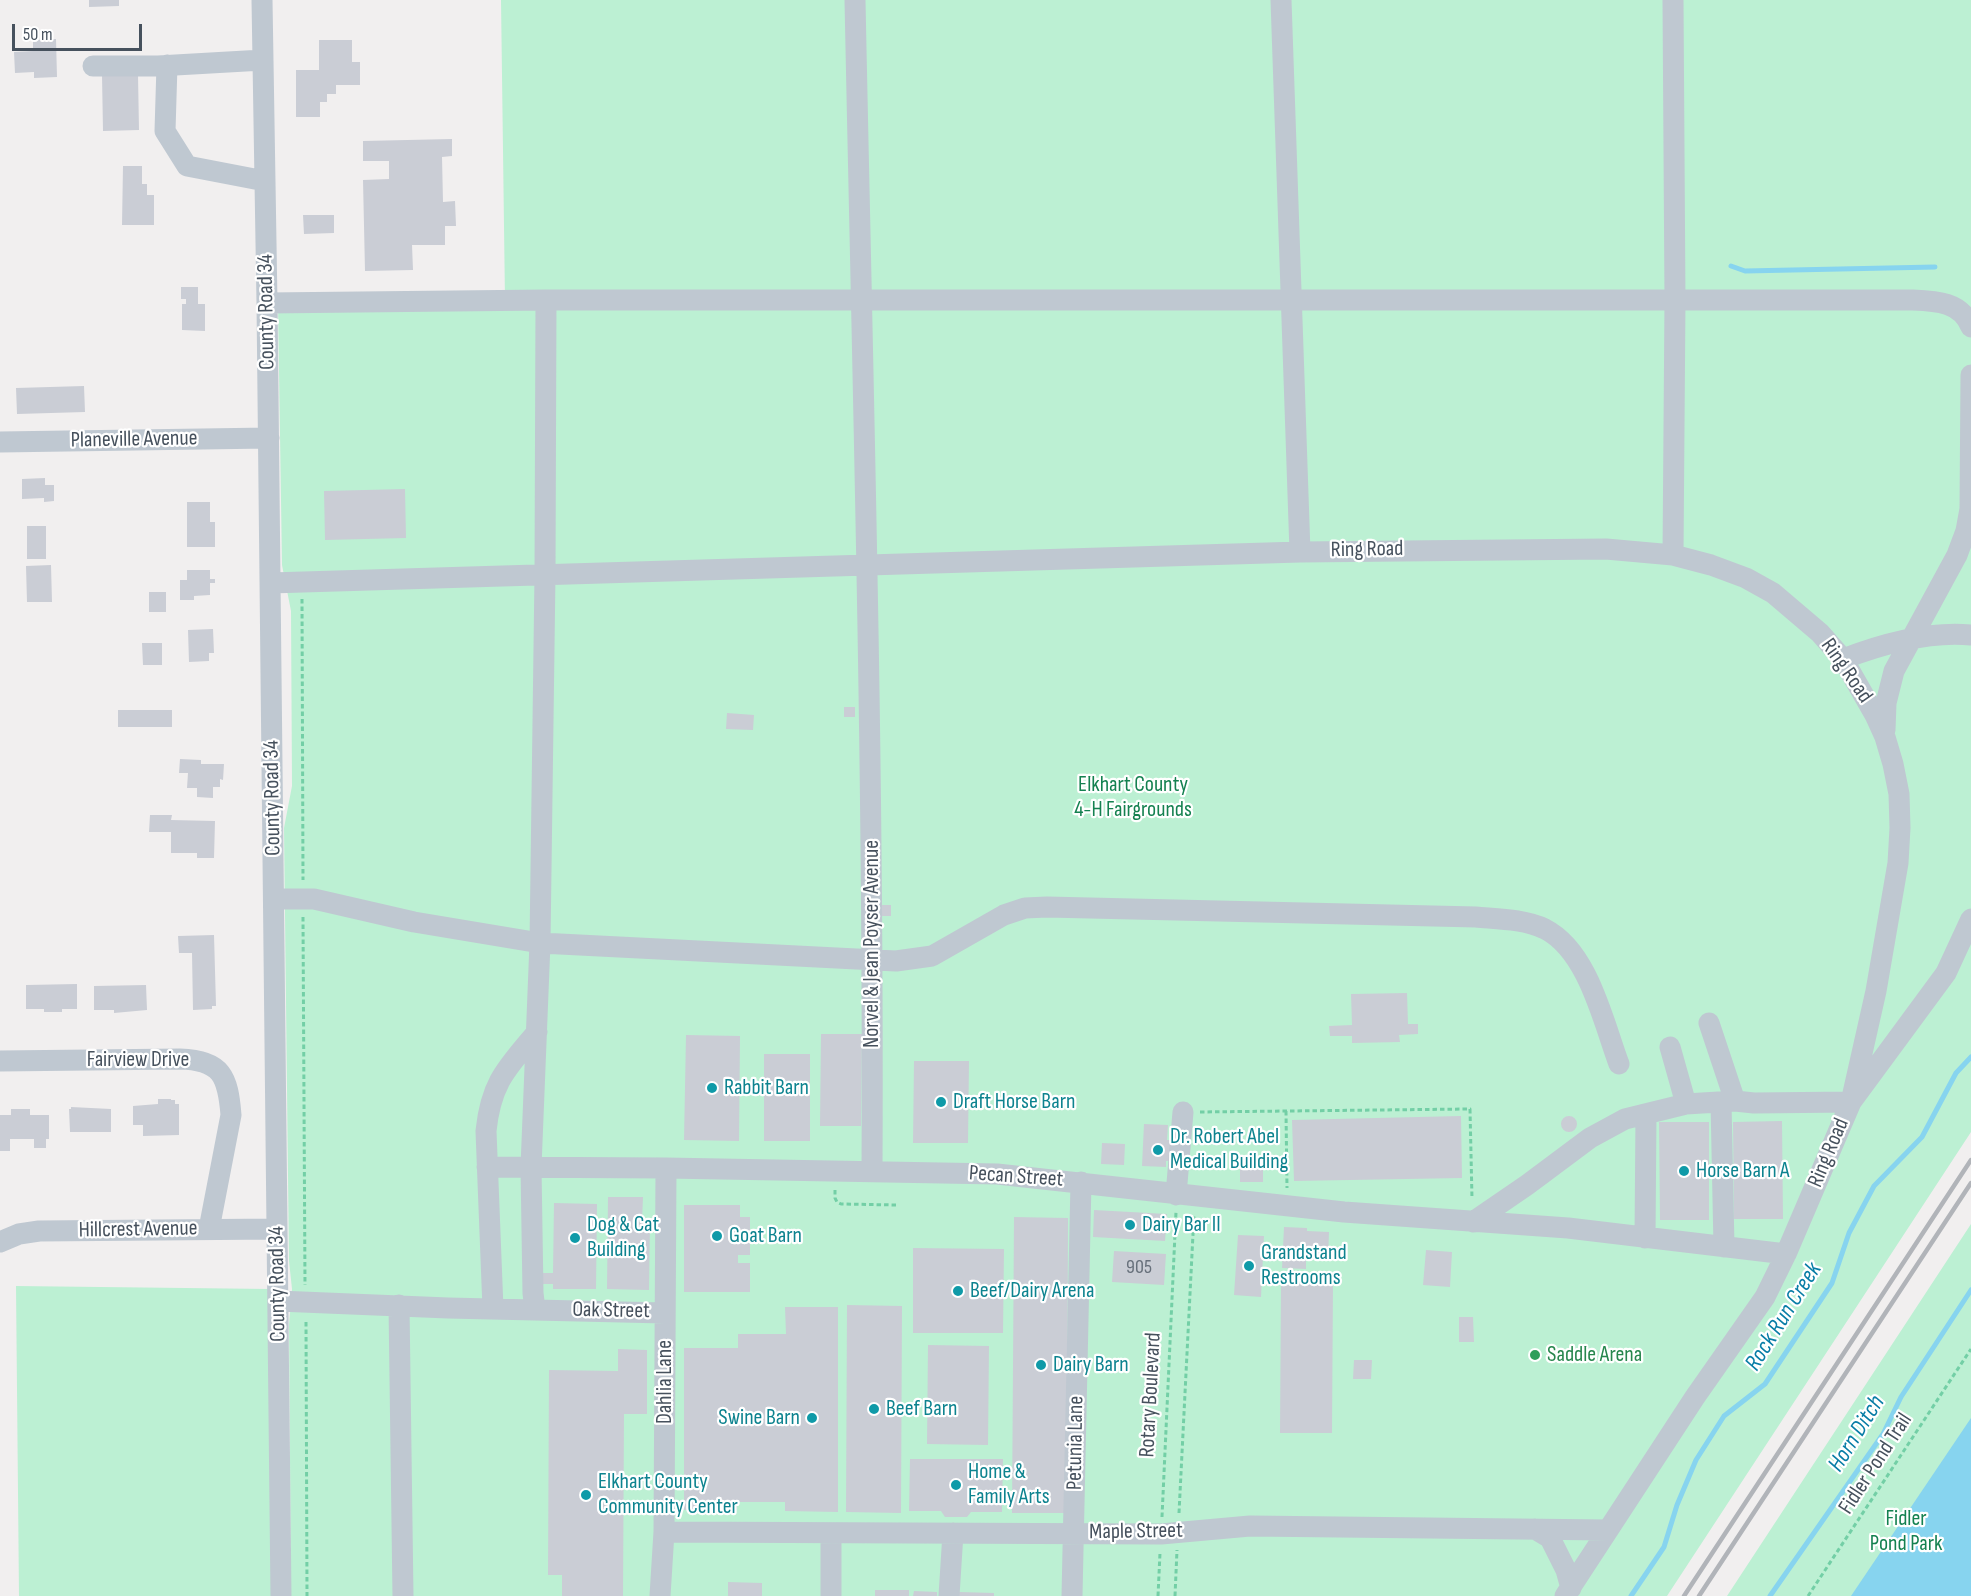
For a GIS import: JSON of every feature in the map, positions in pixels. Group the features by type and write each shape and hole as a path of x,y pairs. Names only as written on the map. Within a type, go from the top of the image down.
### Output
{"street":[{"name":"County Road 34","path":"262,0 281,1596"},
{"name":"Norvel & Jean Poyser Avenue","path":"855,0 868,564 873,960 872,1171"},
{"path":"1281,0 1300,552"},
{"path":"1673,0 1675,300 1673,555"},
{"path":"93,66 263,60"},
{"path":"167,65 165,130 187,166 265,181"},
{"path":"267,303 861,297 1933,301 1946,303 1958,309 1967,317 1971,327"},
{"path":"546,300 540,943 531,1167 532,1293 546,1310"},
{"path":"1885,737 1886,703 1894,671 1956,555 1966,531 1970,509 1971,375"},
{"name":"Planeville Avenue","path":"0,442 269,438"},
{"name":"Ring Road","path":"270,583 1300,552 1606,549 1673,555 1711,565 1746,578 1773,593 1820,633 1843,659 1865,696 1885,737 1893,764 1899,794 1898,863 1876,991 1851,1102 1786,1254 1765,1297 1695,1397 1568,1592"},
{"path":"1843,659 1871,648 1910,640 1951,633 1971,635"},
{"path":"274,899 303,899 414,922 540,943 896,961 932,956 1004,915 1025,908 1476,917 1506,920 1544,929 1565,943 1580,964 1619,1064"},
{"path":"1473,1222 1590,1138 1625,1119 1686,1104 1851,1102 1946,973 1971,919"},
{"path":"1709,1023 1728,1102 1724,1247"},
{"path":"493,1309 486,1131 488,1110 493,1094 507,1068 537,1032"},
{"path":"1670,1047 1686,1104"},
{"name":"Fairview Drive","path":"0,1061 180,1059 197,1060 215,1066 224,1078 230,1097 231,1116 209,1229"},
{"path":"1185,1196 1190,1112"},
{"path":"1645,1238 1646,1114"},
{"name":"Pecan Street","path":"487,1167 997,1174 1287,1206 1568,1228 1786,1254"},
{"name":"Dahlia Lane","path":"660,1596 664,1532 666,1168"},
{"name":"Petunia Lane","path":"1072,1596 1081,1182"},
{"name":"Hillcrest Avenue","path":"0,1242 20,1234 39,1231 277,1228"},
{"name":"Oak Street","path":"278,1301 493,1309 665,1312"},
{"path":"399,1305 403,1596"},
{"name":"Maple Street","path":"664,1532 1169,1534 1250,1526 1608,1530"},
{"path":"1534,1529 1550,1538 1566,1570 1568,1592"},
{"path":"831,1533 831,1596"},
{"path":"949,1596 953,1533"}],"path":[{"path":"302,582 307,1596"},
{"path":"1190,1112 1470,1109 1473,1222"},
{"path":"1286,1111 1287,1206"},
{"path":"836,1171 835,1198 837,1202 897,1205"},
{"path":"1175,1596 1169,1534 1185,1196"},
{"name":"Rotary Boulevard","path":"1158,1596 1169,1534 1185,1196"},
{"name":"Fidler Pond Trail","path":"1808,1596 1971,1349"}],"green space":[{"name":"Elkhart County 4-H Fairgrounds","path":"501,0 1971,0 1971,1132 1667,1596 291,1596 289,1325 292,1289 289,1261 284,828 292,786 291,611 282,565 278,305 505,301"},
{"name":"Fidler Pond Park","path":"1971,1224 1971,1596 1727,1596"},
{"path":"16,1286 270,1289 272,1596 19,1596"}],"water":[{"path":"1971,1418 1971,1596 1851,1596"}],"building":[{"path":"89,0 119,0 119,6 89,7"},
{"path":"56,39 57,77 34,78 34,72 15,73 14,52 33,51 33,40"},
{"path":"319,40 352,40 352,62 360,62 360,85 336,85 336,94 327,94 327,102 320,102 320,117 296,117 296,70 319,70"},
{"path":"102,75 138,75 139,130 103,131"},
{"path":"452,139 452,156 442,157 443,202 455,201 456,226 445,226 445,245 412,245 413,270 365,271 363,180 389,179 389,161 363,161 363,141"},
{"path":"123,166 142,166 142,184 147,184 147,195 154,195 154,225 122,225"},
{"path":"303,215 334,215 334,233 304,234"},
{"path":"181,287 198,287 198,304 205,304 205,331 182,330 182,304 186,304 186,299 181,299"},
{"path":"84,386 85,412 17,414 16,388"},
{"path":"45,478 45,485 54,485 54,501 44,502 44,498 22,499 22,479"},
{"path":"405,489 406,538 325,540 324,491"},
{"path":"187,502 210,502 210,522 215,522 215,547 187,547"},
{"path":"27,526 46,526 46,559 27,559"},
{"path":"51,565 52,602 27,602 26,566"},
{"path":"187,570 210,570 210,579 215,579 215,583 210,583 210,595 194,596 194,600 180,600 180,580 187,580"},
{"path":"149,592 166,592 166,612 149,612"},
{"path":"213,629 214,653 209,653 209,661 189,662 188,630"},
{"path":"142,643 162,643 162,665 143,665"},
{"path":"844,707 855,707 855,717 844,717"},
{"path":"118,710 172,710 172,727 118,727"},
{"path":"727,713 754,715 753,730 726,729"},
{"path":"180,759 201,760 201,764 224,764 223,780 220,779 220,787 213,787 213,798 197,797 197,788 187,788 188,773 179,773"},
{"path":"150,815 172,815 171,820 215,821 214,858 197,858 197,853 171,853 171,832 149,832"},
{"path":"881,905 891,905 891,916 881,916"},
{"path":"214,935 216,1006 212,1006 212,1009 193,1010 192,953 179,953 178,936"},
{"path":"77,984 77,1009 44,1012 44,1009 26,1009 26,985"},
{"path":"146,985 147,1010 114,1013 114,1010 94,1010 94,986"},
{"path":"1407,993 1408,1024 1418,1024 1418,1034 1399,1035 1400,1042 1352,1043 1352,1036 1330,1036 1329,1026 1352,1025 1351,994"},
{"path":"821,1034 862,1034 861,1126 820,1126"},
{"name":"Rabbit Barn","path":"686,1035 740,1036 739,1141 684,1140"},
{"path":"764,1054 810,1054 810,1141 764,1141"},
{"name":"Draft Horse Barn","path":"914,1061 969,1061 968,1143 913,1143"},
{"path":"158,1099 171,1099 175,1100 175,1104 179,1104 179,1135 143,1136 143,1125 133,1125 133,1106 158,1104"},
{"path":"71,1107 111,1109 111,1132 70,1132 69,1109"},
{"path":"11,1109 30,1109 30,1115 49,1115 49,1139 46,1139 46,1148 34,1148 34,1139 10,1139 10,1151 0,1151 0,1115 11,1115"},
{"path":"1461,1116 1462,1178 1294,1181 1292,1120"},
{"path":"1569,1116 1575,1118 1577,1124 1575,1130 1569,1132 1563,1130 1561,1124 1563,1118"},
{"path":"1782,1121 1783,1219 1734,1219 1733,1122"},
{"name":"Horse Barn A","path":"1659,1122 1709,1122 1709,1220 1660,1220"},
{"name":"Dr. Robert Abel Medical Building","path":"1144,1124 1168,1125 1167,1140 1174,1140 1173,1161 1166,1161 1166,1167 1142,1166"},
{"path":"1102,1143 1125,1144 1124,1165 1101,1164"},
{"path":"1240,1160 1263,1160 1263,1182 1240,1182"},
{"path":"608,1197 643,1197 642,1222 650,1222 649,1290 607,1289"},
{"name":"Dog & Cat Building","path":"554,1203 597,1204 596,1289 553,1289 553,1284 543,1284 543,1273 553,1273"},
{"name":"Goat Barn","path":"684,1205 740,1205 740,1217 750,1217 750,1255 738,1255 738,1263 750,1263 750,1292 684,1292"},
{"name":"Dairy Bar II","path":"1094,1210 1167,1214 1165,1241 1093,1237"},
{"name":"Dairy Barn","path":"1014,1217 1068,1218 1067,1513 1012,1513"},
{"path":"1284,1227 1329,1232 1328,1260 1306,1259 1306,1269 1282,1268"},
{"name":"Grandstand Restrooms","path":"1238,1235 1264,1236 1261,1297 1234,1295"},
{"name":"Beef/Dairy Arena","path":"913,1248 1004,1249 1003,1333 913,1333"},
{"path":"1426,1250 1452,1252 1450,1287 1423,1285"},
{"path":"1114,1251 1166,1254 1164,1285 1112,1282"},
{"path":"1281,1282 1333,1282 1332,1433 1280,1433"},
{"name":"Beef Barn","path":"847,1305 902,1306 901,1513 846,1512"},
{"path":"785,1307 838,1307 838,1512 785,1511 785,1502 737,1502 737,1510 684,1510 684,1348 738,1348 738,1334 786,1334"},
{"path":"1459,1317 1473,1317 1474,1342 1459,1342"},
{"path":"928,1345 989,1346 988,1445 927,1444"},
{"name":"Elkhart County Community Center","path":"618,1349 647,1350 647,1414 624,1414 623,1596 562,1596 562,1575 548,1575 549,1370 618,1371"},
{"path":"1354,1360 1372,1360 1371,1379 1353,1379"},
{"name":"Home & Family Arts","path":"910,1459 1003,1459 1002,1512 971,1512 967,1517 945,1517 941,1511 909,1511"},
{"path":"728,1582 762,1583 762,1596 728,1596"},
{"path":"875,1590 909,1590 909,1596 875,1596"},
{"path":"914,1591 937,1592 937,1596 913,1596"},
{"path":"959,1592 994,1593 994,1596 959,1596"}],"waterway":[{"path":"1731,266 1745,271 1935,267"},
{"name":"Rock Run Creek","path":"1631,1596 1664,1547 1677,1505 1696,1460 1724,1416 1765,1384 1832,1283 1849,1233 1874,1186 1922,1137 1956,1073 1971,1057"},
{"name":"Horn Ditch","path":"1770,1596 1883,1434 1901,1397 1971,1290"}],"railway":[{"path":"1684,1596 1971,1160"},
{"path":"1699,1596 1971,1183"}],"place":[{"name":"Rabbit Barn","path":"712,1088"},
{"name":"Draft Horse Barn","path":"941,1102"},
{"name":"Dr. Robert Abel Medical Building","path":"1158,1150"},
{"name":"Horse Barn A","path":"1684,1171"},
{"name":"Dairy Bar II","path":"1130,1225"},
{"name":"Goat Barn","path":"717,1236"},
{"name":"Dog & Cat Building","path":"575,1238"},
{"name":"Grandstand Restrooms","path":"1249,1266"},
{"name":"Beef/Dairy Arena","path":"958,1291"},
{"name":"Saddle Arena","path":"1535,1355"},
{"name":"Dairy Barn","path":"1041,1365"},
{"name":"Beef Barn","path":"874,1409"},
{"name":"Swine Barn","path":"812,1418"},
{"name":"Home & Family Arts","path":"956,1485"},
{"name":"Elkhart County Community Center","path":"586,1495"}]}
